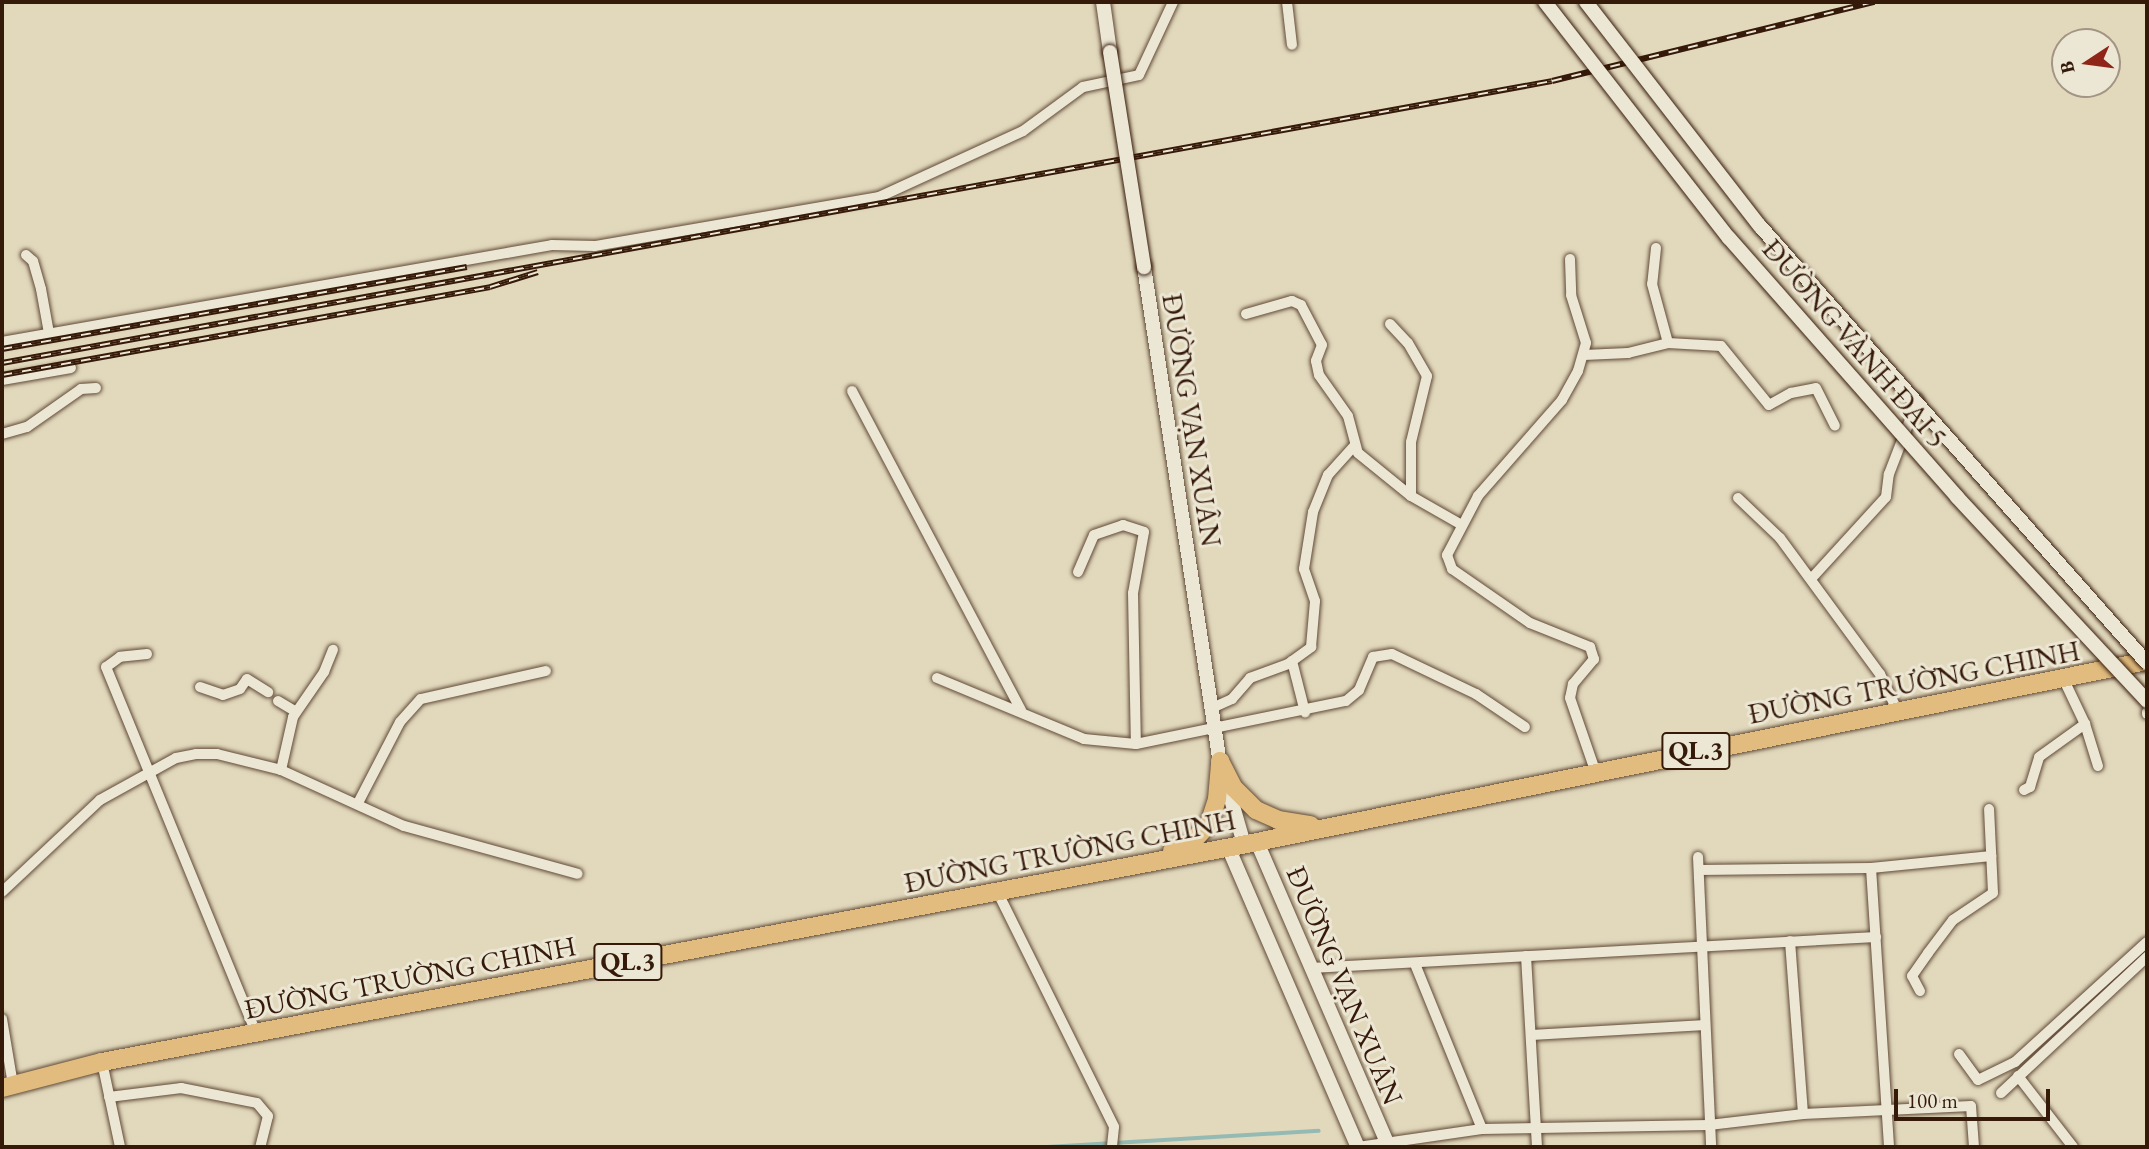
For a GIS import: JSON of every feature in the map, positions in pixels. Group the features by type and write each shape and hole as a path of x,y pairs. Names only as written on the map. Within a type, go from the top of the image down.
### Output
{"highway":[{"name":"ĐƯỜNG TRƯỜNG CHINH","path":"7,1087 102,1062 1243,844 1595,770 2147,662"},
{"path":"1220,761 1243,800 1256,810 1278,820 1328,827"},
{"path":"1135,864 1180,848 1203,832 1217,799 1220,761"}],"main road":[{"name":"ĐƯỜNG VẠN XUÂN","path":"1103,2 1220,761 1243,844 1358,1147"},
{"name":"ĐƯỜNG VÀNH ĐAI 5","path":"1545,2 1729,238 1957,497 2147,701"},
{"name":"ĐƯỜNG VÀNH ĐAI 5","path":"1586,2 1760,226 2147,662"},
{"name":"ĐƯỜNG VẠN XUÂN","path":"1243,844 1311,968 1387,1144"}],"street":[{"path":"2,342 552,245 595,246 879,198 1023,131 1083,88 1139,75 1173,2"},
{"path":"1287,2 1292,45"},
{"path":"1656,248 1652,284 1668,343"},
{"path":"26,255 33,261 50,333"},
{"path":"1570,259 1571,295 1586,343 1584,355 1562,400 1478,496 1460,524 1447,555 1452,569 1530,623 1581,640 1594,652 1592,663 1573,684 1570,698 1595,770"},
{"path":"1246,314 1292,302 1301,305 1322,345 1315,366 1348,416 1354,446 1411,496 1460,524"},
{"path":"1390,324 1408,343 1427,376 1411,442 1411,496"},
{"path":"1584,355 1628,353 1668,343 1727,350 1769,405 1791,393 1816,388 1835,426"},
{"path":"2,380 71,368"},
{"path":"2,434 27,427 81,389 96,388"},
{"path":"852,391 1021,710"},
{"path":"1811,579 1886,497 1889,474 1919,396"},
{"path":"1212,708 1232,699 1250,678 1292,662 1311,647 1315,601 1304,569 1318,492 1354,446"},
{"path":"1738,498 1780,538 1811,579 1880,674 1898,712"},
{"path":"1078,572 1094,535 1123,526 1144,532 1133,593 1136,744"},
{"path":"281,770 296,712 324,672 333,650"},
{"path":"147,654 120,657 106,667 256,1033"},
{"path":"937,678 1021,710 1084,739 1136,744 1305,712 1354,697 1373,657 1392,654 1476,694 1525,727"},
{"path":"1292,662 1305,712"},
{"path":"358,803 400,722 421,699 546,671"},
{"path":"200,687 223,695 251,679 268,692"},
{"path":"2064,680 2085,724 2098,766"},
{"path":"278,701 296,712"},
{"path":"2024,790 2039,757 2085,724"},
{"path":"2,892 100,800 150,771 196,754 217,754 281,770 358,803 379,817 416,830 578,874"},
{"path":"1920,991 1912,976 1928,953 1953,920 1993,893 1989,809"},
{"path":"1699,870 1871,868 1991,856"},
{"path":"1698,857 1711,1147"},
{"path":"1871,868 1889,1147"},
{"path":"997,891 1114,1127 1113,1144"},
{"path":"1311,968 1876,937"},
{"path":"1790,941 1803,1114"},
{"path":"1959,1054 1978,1080 2015,1062 2147,942"},
{"path":"1526,956 1537,1147"},
{"path":"2001,1093 2147,957"},
{"path":"1415,964 1482,1129"},
{"path":"2,1019 7,1087"},
{"path":"1532,1035 1704,1025"},
{"path":"102,1062 120,1147"},
{"path":"2018,1076 2073,1147"},
{"path":"110,1097 181,1088 257,1103 268,1116 260,1147"},
{"path":"1358,1147 1482,1129 1709,1125 1803,1114 1971,1106 1974,1147"}],"waterway":[{"path":"1047,1147 1319,1131"}],"railway":[{"path":"2,363 1552,81 1874,2"},
{"path":"2,349 467,267"},
{"path":"2,375 490,287 538,272"}]}
